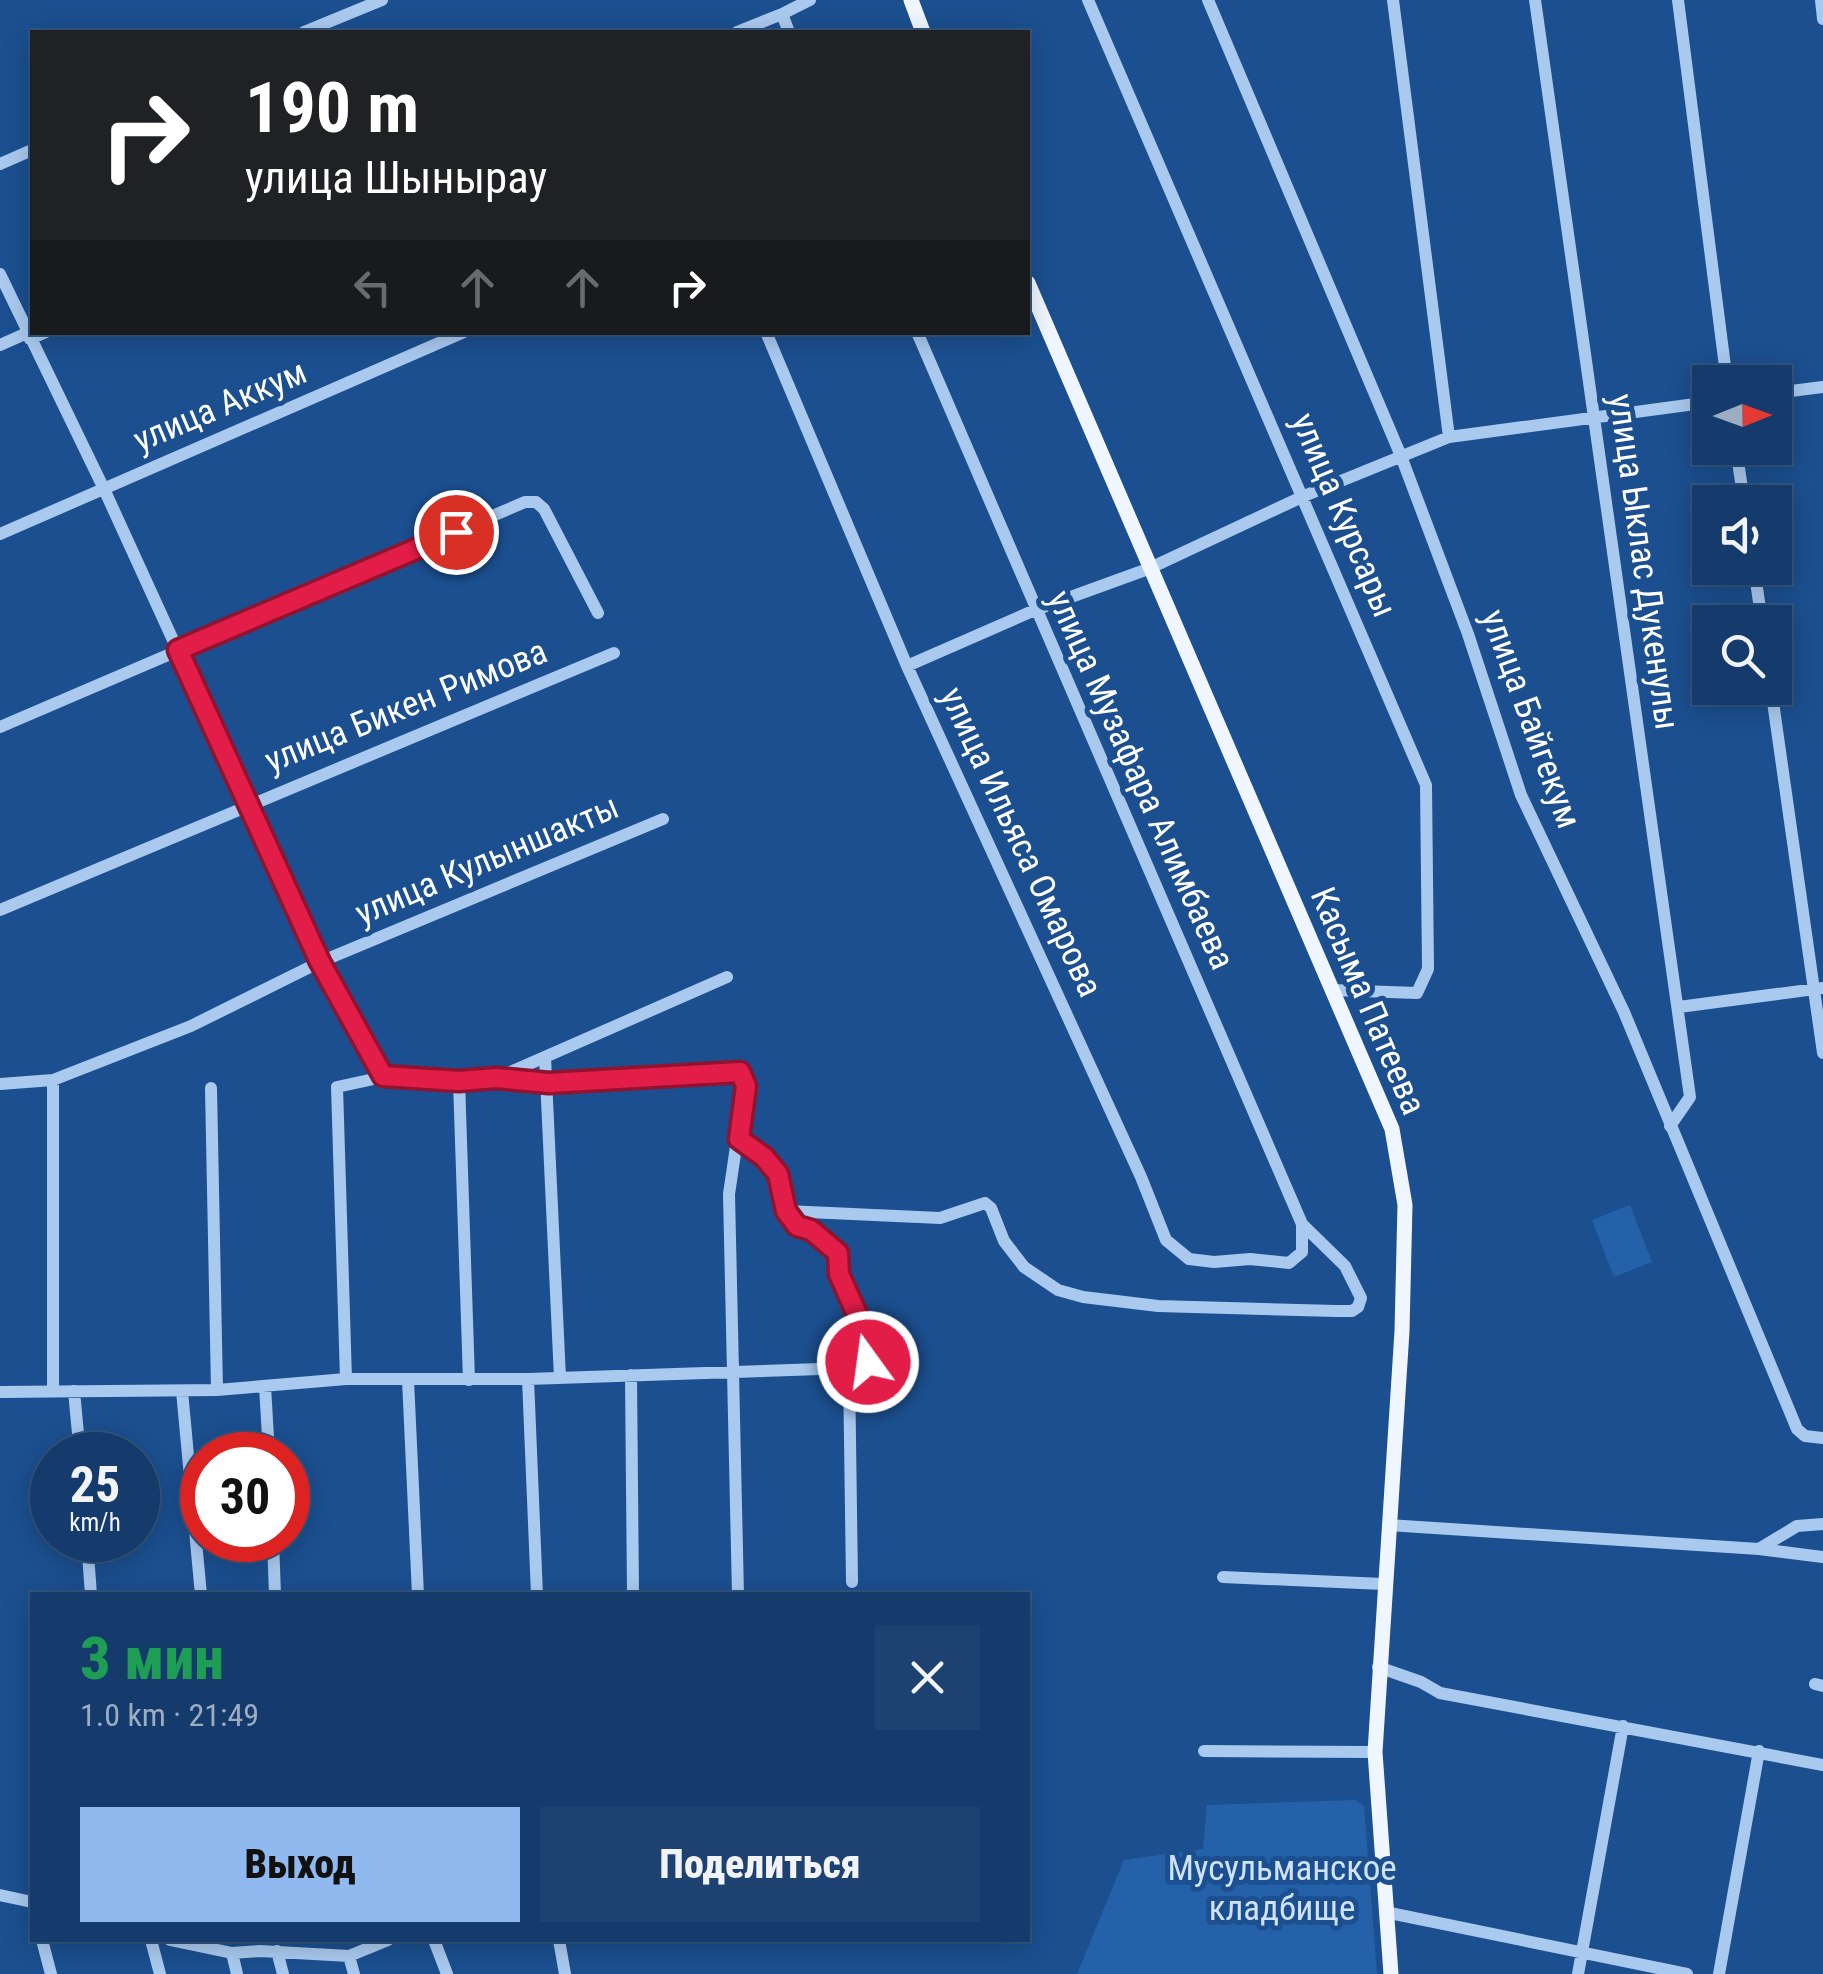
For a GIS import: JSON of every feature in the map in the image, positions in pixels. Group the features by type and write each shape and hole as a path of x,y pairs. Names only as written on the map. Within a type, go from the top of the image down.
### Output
{"main road":[{"path":"911,0 923,30"},
{"name":"Касыма Патеева","path":"1030,288 1392,1129 1405,1205 1402,1331 1374,1752 1391,1974"}],"street":[{"path":"309,30 382,0"},
{"path":"742,30 810,0"},
{"name":"улица Курсары","path":"1088,0 1426,785 1428,969 1417,993 1332,990"},
{"name":"улица Байгекум","path":"1208,0 1400,456 1468,634 1521,796 1624,1012 1797,1429 1805,1436 1823,1438"},
{"path":"1393,0 1449,437"},
{"name":"улица Ыклас Дукенулы","path":"1535,0 1690,1097 1670,1126"},
{"path":"1678,0 1725,365"},
{"path":"1820,0 1823,19"},
{"path":"782,14 788,30"},
{"path":"0,164 30,151"},
{"path":"0,274 104,489 320,962 383,1076"},
{"path":"0,345 32,335"},
{"name":"улица Аккум","path":"0,534 457,335"},
{"name":"улица Ильяса Омарова","path":"767,335 907,666 1141,1177 1166,1240 1189,1259 1214,1262 1250,1259 1289,1263 1302,1252"},
{"name":"улица Музафара Алимбаева","path":"917,335 1302,1224 1302,1252"},
{"path":"1792,391 1823,387"},
{"path":"907,666 1034,610 1148,568 1304,496 1449,437 1692,404"},
{"path":"0,727 526,502 536,502 544,509 598,613"},
{"name":"улица Бикен Римова","path":"0,910 614,653"},
{"path":"1774,705 1819,989 1823,1053"},
{"name":"улица Кулыншакты","path":"0,1084 53,1080 191,1026 320,962 663,819"},
{"path":"496,1078 727,977"},
{"path":"1679,1007 1819,989"},
{"path":"546,1057 560,1378"},
{"path":"346,1379 337,1087 383,1076 549,1083 740,1072 746,1086 730,1194 738,1592"},
{"path":"53,1080 53,1390"},
{"path":"459,1081 470,1380"},
{"path":"211,1088 217,1390"},
{"path":"0,1392 217,1390 346,1379 560,1378 849,1368 868,1362 872,1348 839,1274 838,1253 811,1230 797,1226 786,1211 778,1174 764,1157 739,1139"},
{"path":"786,1211 940,1218 985,1203 1024,1268 1058,1290 1158,1306 1231,1311 1352,1311 1361,1298 1345,1266 1302,1224"},
{"path":"849,1368 852,1582"},
{"path":"631,1375 634,1592"},
{"path":"528,1379 537,1592"},
{"path":"408,1380 418,1592"},
{"path":"266,1386 268,1432"},
{"path":"74,1390 78,1432"},
{"path":"182,1391 201,1592"},
{"path":"1759,1550 1798,1526 1823,1524"},
{"path":"1388,1525 1823,1557"},
{"path":"88,1562 90,1592"},
{"path":"273,1562 275,1592"},
{"path":"1223,1577 1384,1584"},
{"path":"1378,1667 1440,1693 1823,1765"},
{"path":"1578,1974 1623,1726"},
{"path":"1204,1751 1374,1752"},
{"path":"1719,1974 1759,1751"},
{"path":"0,1895 30,1902"},
{"path":"1385,1912 1688,1974"},
{"path":"43,1942 51,1974"},
{"path":"152,1942 160,1974"},
{"path":"180,1942 232,1953 260,1945 277,1951 349,1956 372,1944"},
{"path":"435,1942 447,1974"},
{"path":"559,1942 564,1974"},
{"path":"277,1951 283,1974"},
{"path":"232,1953 238,1974"},
{"path":"349,1956 354,1974"}],"green space":[{"path":"1630,1205 1652,1262 1614,1277 1592,1220"},
{"name":"Мусульманское кладбище","path":"1355,1800 1364,1806 1377,1974 1077,1974 1124,1860 1203,1849 1207,1805"}],"route":[{"path":"456,532 178,650 320,962 383,1076 549,1083 740,1072 746,1086 739,1139 764,1157 778,1174 786,1211 797,1226 811,1230 838,1253 839,1274 872,1348 868,1362"}]}
